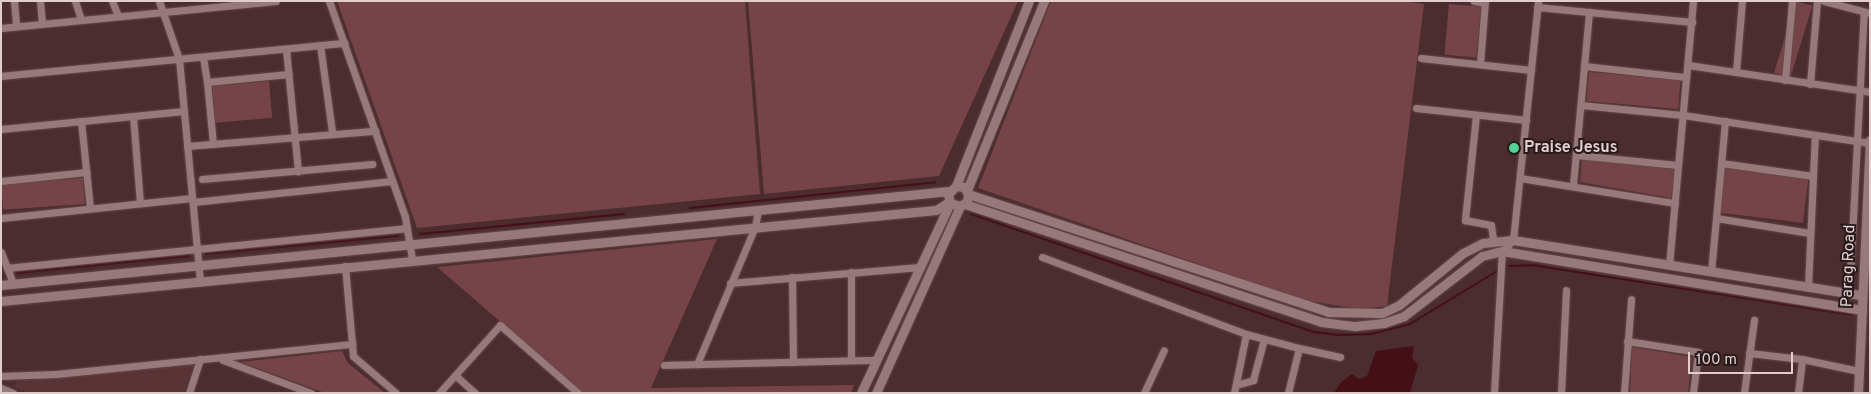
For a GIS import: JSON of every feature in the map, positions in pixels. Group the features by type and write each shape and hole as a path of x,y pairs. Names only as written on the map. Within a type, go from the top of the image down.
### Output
{"street":[{"path":"14,1 16,26"},
{"path":"40,1 42,24"},
{"path":"75,1 81,20"},
{"path":"112,1 118,16"},
{"path":"159,1 179,59 200,281"},
{"path":"1,28 163,12 207,4 276,1"},
{"path":"329,1 392,181 407,228 412,259"},
{"path":"861,393 950,202 953,188 1029,1"},
{"path":"876,393 963,205 1044,1"},
{"path":"1474,1 1485,2 1480,64"},
{"path":"1670,265 1693,1"},
{"path":"1736,72 1742,1"},
{"path":"1785,80 1792,1"},
{"path":"1810,84 1817,1"},
{"path":"1824,1 1867,12 1860,91 1850,275"},
{"path":"1494,393 1502,251 1514,240 1538,4 1589,12 1692,22"},
{"path":"1573,186 1589,12"},
{"path":"1,76 344,43"},
{"path":"320,46 332,132"},
{"path":"286,48 298,171"},
{"path":"203,57 213,144"},
{"path":"1421,58 1531,70"},
{"path":"1688,65 1870,92"},
{"path":"1584,66 1686,77"},
{"path":"207,82 289,74"},
{"path":"1581,104 1683,115 1857,142 1870,141"},
{"path":"1416,108 1526,120"},
{"path":"1,130 184,111"},
{"path":"1476,115 1465,220 1491,225 1493,240"},
{"path":"133,116 140,203"},
{"path":"81,121 90,208"},
{"path":"1711,272 1725,121"},
{"path":"187,146 332,132 375,131"},
{"path":"1808,287 1815,135"},
{"name":"Parag Road","path":"1858,393 1866,320 1862,310 1862,295 1870,141"},
{"path":"1576,155 1678,165"},
{"path":"1721,162 1813,176"},
{"path":"202,179 372,164"},
{"path":"1,181 87,172"},
{"path":"1520,178 1675,203"},
{"path":"1,218 140,203 192,200 392,181"},
{"path":"1,285 758,210 953,188 1328,312 1351,314 1382,313 1399,305 1463,253 1493,240 1514,240 1862,295"},
{"path":"1,301 412,259 936,210 950,202 1321,322 1355,326 1384,323 1404,316 1482,256 1502,251 1862,310"},
{"path":"697,364 730,283 756,227 758,210"},
{"path":"1716,218 1810,233"},
{"path":"7,268 407,228"},
{"path":"1,252 13,284"},
{"path":"1042,257 1246,334 1340,357"},
{"path":"345,266 353,356 396,393"},
{"path":"730,283 919,267"},
{"path":"851,272 851,360"},
{"path":"792,278 793,362"},
{"path":"1561,393 1566,290"},
{"path":"1624,393 1631,299"},
{"path":"1744,393 1754,320"},
{"path":"439,393 500,325 578,393"},
{"path":"1234,393 1246,334"},
{"path":"1236,385 1253,380 1264,338"},
{"path":"1628,341 1698,352 1693,393"},
{"path":"1,376 352,344"},
{"path":"1288,393 1299,348"},
{"path":"1144,393 1164,350"},
{"path":"1750,353 1802,359 1859,371"},
{"path":"222,357 223,360 311,393"},
{"path":"189,393 200,359"},
{"path":"1798,393 1802,359"},
{"path":"664,364 876,360"},
{"path":"455,375 475,393"},
{"path":"1,388 13,393"}],"shaded area":[{"path":"337,1 745,1 760,194 417,228"},
{"path":"748,1 1018,1 939,176 764,194"},
{"path":"1051,1 1403,1 1424,4 1387,306 1359,309 1303,300 978,188"},
{"path":"1796,1 1812,6 1790,78 1774,73"},
{"path":"1449,4 1481,7 1476,58 1445,55"},
{"path":"1589,72 1681,80 1678,109 1586,101"},
{"path":"269,81 272,118 215,123 212,86"},
{"path":"1582,159 1675,169 1671,198 1580,182"},
{"path":"1725,168 1808,178 1803,223 1720,213"},
{"path":"83,178 85,204 3,210 1,184"},
{"path":"717,239 651,388 854,385 851,393 583,393 437,267"},
{"path":"1414,346 1412,358 1418,365 1410,393 1334,393 1341,382 1352,374 1359,379 1367,376 1376,351"},
{"path":"1632,347 1692,357 1688,393 1630,393"},
{"path":"342,351 348,363 385,393 325,393 240,362"},
{"path":"194,365 184,393 29,393 15,387 17,381"}],"waterway":[{"path":"690,208 936,182"},
{"path":"420,234 624,214"},
{"path":"971,214 1314,332 1340,335 1371,334 1410,324 1497,271"},
{"path":"206,254 398,236"},
{"path":"17,273 189,256"},
{"path":"1509,266 1532,265 1852,315"}],"place":[{"name":"Praise Jesus","path":"1514,148"}]}
